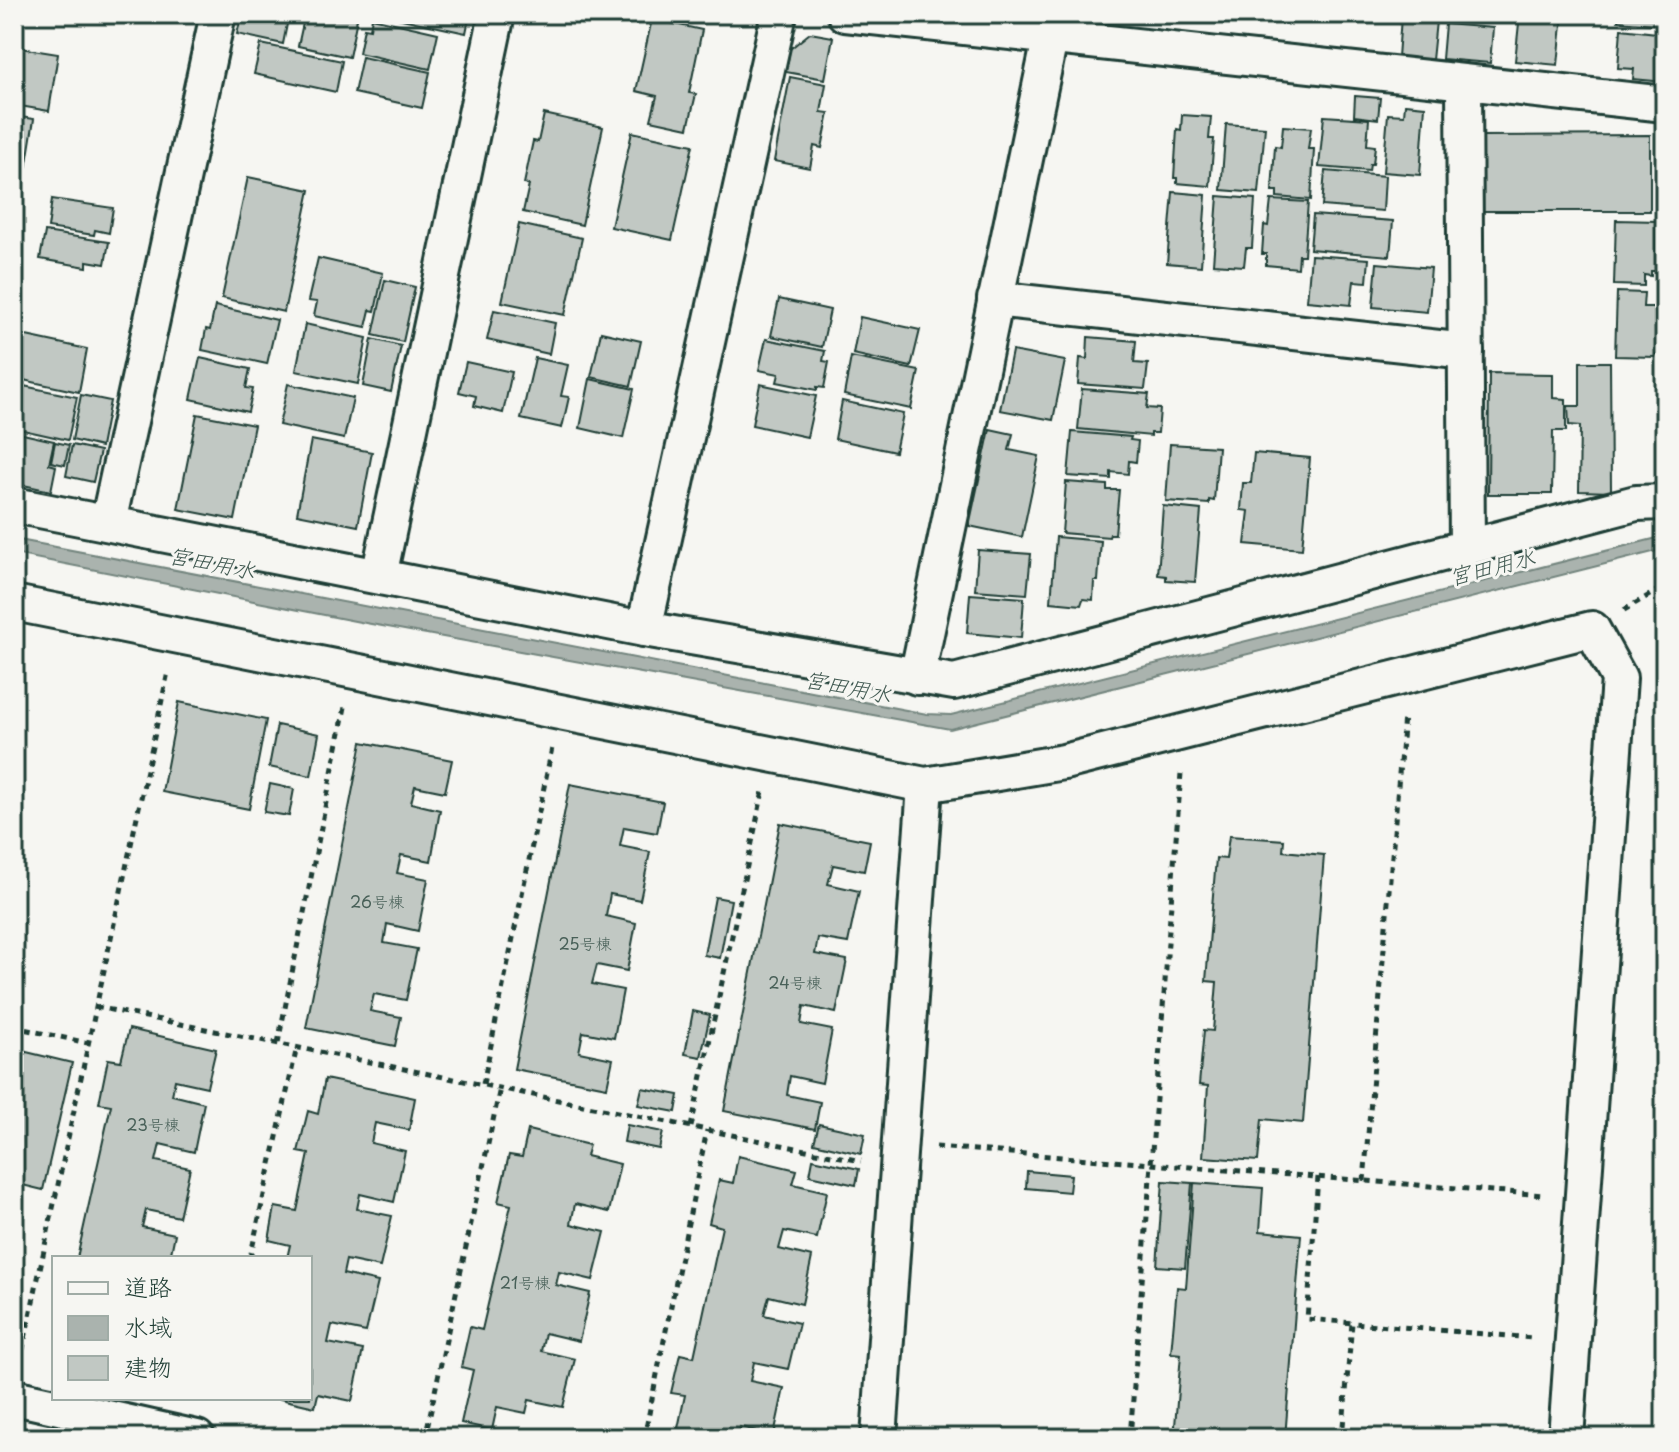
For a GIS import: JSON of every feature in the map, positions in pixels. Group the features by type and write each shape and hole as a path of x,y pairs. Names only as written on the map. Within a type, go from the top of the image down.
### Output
{"street":[{"path":"108,523 218,14"},
{"path":"379,576 497,14"},
{"path":"644,629 779,14"},
{"path":"845,14 1053,26 1464,84 1665,104"},
{"path":"917,677 1053,26"},
{"path":"1464,84 1467,548"},
{"path":"995,299 1466,351"},
{"path":"14,505 644,629 954,682 1636,503 1665,502"},
{"path":"14,603 925,785 1064,762 1592,629 1619,678 1566,1438"},
{"path":"879,1438 925,785"},
{"path":"16,1386 52,1396"},
{"path":"65,1400 197,1438"}],"path":[{"path":"16,1386 175,635"},
{"path":"278,1043 353,671"},
{"path":"1364,1181 1407,676"},
{"path":"483,1084 559,712"},
{"path":"1130,1438 1184,732"},
{"path":"691,1127 770,754"},
{"path":"96,1007 707,1130 899,1156 1151,1164 1583,1198"},
{"path":"14,1027 88,1043"},
{"path":"250,1256 297,1047"},
{"path":"425,1438 500,1088"},
{"path":"644,1438 707,1130"},
{"path":"1318,1177 1307,1319 1573,1341"},
{"path":"1342,1438 1352,1323"}],"water":[{"path":"1665,536 1665,549 950,729 360,622 14,554 14,539 927,714 951,715"}],"building":[{"path":"242,14 289,14 283,44 237,34"},
{"path":"305,14 358,14 349,57 298,46"},
{"path":"398,14 470,14 466,33 397,18"},
{"path":"1450,14 1496,14 1496,23 1450,19"},
{"path":"1520,14 1563,14 1558,65 1515,61"},
{"path":"1619,14 1665,14 1665,25 1618,21"},
{"path":"1401,17 1436,21 1432,60 1398,57"},
{"path":"372,18 438,33 430,69 359,53 364,28 370,29"},
{"path":"652,19 702,30 689,93 696,94 688,128 651,120 657,96 636,91"},
{"path":"1445,24 1493,28 1490,63 1442,59"},
{"path":"1621,29 1665,34 1665,82 1633,79 1634,69 1618,68"},
{"path":"810,33 833,37 825,79 786,72 790,49"},
{"path":"261,44 342,61 336,92 254,74"},
{"path":"14,47 58,54 49,111 14,105"},
{"path":"362,57 430,72 422,108 354,93"},
{"path":"790,77 826,84 821,112 829,113 822,148 814,146 810,168 774,161"},
{"path":"1355,96 1380,98 1378,119 1354,116"},
{"path":"1405,104 1425,106 1420,175 1383,172 1388,114 1404,115"},
{"path":"544,114 603,127 582,225 523,212 529,185 524,184 533,141 538,142"},
{"path":"1182,115 1211,117 1209,139 1214,139 1210,186 1177,183 1177,178 1174,178 1177,129 1181,130"},
{"path":"14,116 34,119 26,169 14,168"},
{"path":"1324,116 1369,119 1367,145 1375,146 1369,171 1319,167"},
{"path":"1226,124 1265,127 1259,193 1221,190"},
{"path":"1283,126 1311,128 1308,149 1314,149 1311,200 1277,197 1277,191 1272,191 1275,146 1281,147"},
{"path":"632,132 693,145 672,240 611,227"},
{"path":"1650,135 1650,211 1482,211 1481,136"},
{"path":"1325,171 1385,176 1383,211 1322,206"},
{"path":"248,177 310,190 284,312 222,298"},
{"path":"1173,192 1206,195 1201,266 1167,263"},
{"path":"1218,196 1255,199 1252,248 1246,248 1244,266 1213,264"},
{"path":"52,199 113,208 109,233 95,230 94,235 48,228"},
{"path":"1271,200 1308,202 1304,255 1299,255 1298,268 1266,265 1266,254 1262,254 1264,225 1268,226"},
{"path":"1313,215 1393,221 1390,256 1310,249"},
{"path":"1616,220 1657,221 1656,271 1651,271 1651,276 1644,275 1644,286 1614,285"},
{"path":"519,224 582,238 565,315 502,302"},
{"path":"45,232 109,242 105,264 87,261 87,267 40,259"},
{"path":"1311,255 1369,259 1367,282 1354,281 1351,305 1307,301"},
{"path":"318,258 383,273 375,311 370,310 366,327 314,316 317,302 308,301"},
{"path":"1377,263 1431,268 1427,312 1373,307"},
{"path":"385,280 415,287 403,342 373,335"},
{"path":"1617,292 1644,293 1643,307 1657,307 1656,310 1662,311 1660,354 1655,357 1615,356"},
{"path":"779,299 830,310 822,347 771,336"},
{"path":"215,306 277,320 267,364 202,350"},
{"path":"494,310 555,323 549,354 487,340"},
{"path":"860,317 920,330 911,367 853,354"},
{"path":"305,324 367,338 358,384 296,371"},
{"path":"601,332 641,341 631,386 591,377"},
{"path":"17,334 87,349 79,392 14,378"},
{"path":"1088,337 1136,341 1134,363 1148,364 1145,389 1078,384 1080,358 1087,359"},
{"path":"372,339 401,346 391,392 363,386"},
{"path":"766,339 825,351 823,361 829,362 824,388 817,387 817,390 777,382 779,374 759,370"},
{"path":"1012,351 1065,361 1053,420 1000,410"},
{"path":"851,357 919,371 911,409 844,395"},
{"path":"200,358 250,369 246,388 253,389 248,412 191,399"},
{"path":"535,358 568,365 561,396 569,397 562,428 521,419"},
{"path":"466,362 512,372 503,413 474,406 476,396 459,392"},
{"path":"1580,362 1610,362 1611,492 1579,491 1580,426 1569,425 1568,406 1580,406"},
{"path":"1489,373 1553,374 1553,398 1566,399 1566,431 1553,431 1552,494 1488,494"},
{"path":"590,379 634,389 623,438 580,428"},
{"path":"14,384 77,397 68,440 14,428"},
{"path":"288,384 353,398 344,439 279,425"},
{"path":"760,384 816,396 807,437 752,425"},
{"path":"1082,389 1149,394 1147,408 1160,409 1158,433 1151,433 1151,436 1078,429"},
{"path":"81,395 110,401 101,447 72,440"},
{"path":"842,401 903,414 895,452 835,439"},
{"path":"197,414 254,425 235,520 178,509"},
{"path":"990,429 1013,434 1009,450 1039,456 1022,537 969,526"},
{"path":"14,432 54,441 49,464 56,466 51,491 14,483"},
{"path":"1072,432 1131,437 1130,440 1138,441 1136,462 1129,461 1128,474 1111,472 1111,479 1068,476"},
{"path":"311,440 372,452 358,526 297,514"},
{"path":"55,442 69,445 65,465 51,462"},
{"path":"1170,444 1218,447 1214,501 1209,500 1209,504 1166,501"},
{"path":"72,445 100,451 93,482 66,476"},
{"path":"1254,453 1310,458 1302,549 1245,544 1249,511 1241,510 1243,483 1251,483"},
{"path":"1066,482 1107,485 1107,490 1119,490 1115,534 1109,537 1062,533"},
{"path":"1163,506 1201,510 1195,582 1166,580 1166,576 1158,575"},
{"path":"1056,537 1101,541 1098,581 1094,581 1093,600 1083,599 1081,605 1051,602"},
{"path":"978,550 1031,554 1027,594 975,590"},
{"path":"970,594 1024,598 1021,638 967,633"},
{"path":"179,702 266,720 249,809 162,792"},
{"path":"277,725 319,734 311,776 269,767"},
{"path":"362,742 452,760 445,792 415,786 411,803 440,810 431,861 401,855 397,873 428,879 418,931 387,924 384,943 417,949 406,1000 374,994 370,1011 401,1017 395,1046 306,1028"},
{"path":"270,784 294,789 289,816 264,812"},
{"path":"570,784 663,802 657,833 624,827 620,846 650,852 640,900 610,894 606,916 636,923 627,971 597,965 592,984 623,990 614,1038 583,1032 579,1052 613,1059 607,1087 514,1069"},
{"path":"780,823 870,841 864,871 833,865 828,884 859,891 848,943 818,938 815,954 847,960 836,1013 804,1006 801,1024 832,1030 822,1083 790,1076 787,1095 820,1102 815,1129 724,1111"},
{"path":"1229,836 1284,840 1283,851 1324,855 1303,1123 1262,1119 1258,1161 1203,1157 1208,1086 1199,1085 1204,1030 1213,1031 1217,982 1206,981 1216,858 1226,859"},
{"path":"715,897 731,900 720,958 704,955"},
{"path":"693,1011 710,1015 701,1057 685,1054"},
{"path":"129,1029 216,1049 207,1087 175,1080 172,1095 204,1103 194,1152 160,1144 156,1161 190,1168 179,1217 146,1210 142,1227 175,1234 170,1256 77,1256 111,1105 99,1103 108,1059 121,1061"},
{"path":"14,1049 72,1063 43,1190 14,1183"},
{"path":"325,1079 415,1098 409,1130 375,1123 371,1143 405,1151 394,1202 360,1194 357,1209 392,1216 380,1267 346,1260 343,1274 378,1282 366,1332 332,1325 328,1343 363,1350 352,1401 318,1394 315,1407 285,1400 312,1400 312,1256 287,1256 290,1245 269,1240 275,1207 297,1211 309,1154 298,1152 308,1111 318,1114"},
{"path":"642,1088 679,1095 676,1112 638,1105"},
{"path":"819,1124 865,1134 861,1154 814,1143"},
{"path":"627,1125 663,1132 659,1149 624,1142"},
{"path":"528,1130 589,1145 586,1156 620,1164 609,1212 575,1204 571,1224 605,1232 593,1280 559,1272 556,1285 590,1293 579,1341 545,1333 541,1351 575,1359 563,1407 529,1400 526,1413 497,1407 492,1430 461,1423 473,1370 461,1367 470,1327 482,1330 511,1205 498,1202 509,1155 522,1157"},
{"path":"738,1156 797,1170 793,1184 827,1192 817,1238 784,1231 779,1249 812,1257 802,1304 769,1296 764,1315 799,1323 788,1369 754,1362 750,1381 784,1388 774,1435 740,1427 738,1438 712,1434 711,1438 676,1438 685,1395 671,1393 680,1354 694,1357 722,1227 709,1223 719,1180 733,1183"},
{"path":"813,1159 859,1169 856,1185 810,1175"},
{"path":"1027,1171 1071,1175 1069,1192 1026,1188"},
{"path":"1163,1181 1192,1183 1185,1268 1157,1266"},
{"path":"1194,1183 1263,1188 1260,1231 1301,1235 1285,1438 1174,1438 1181,1354 1171,1353 1177,1287 1186,1288"}],"water label":[{"name":"宮田用水","path":"212,563"},
{"name":"宮田用水","path":"1492,567"},
{"name":"宮田用水","path":"848,687"}]}
